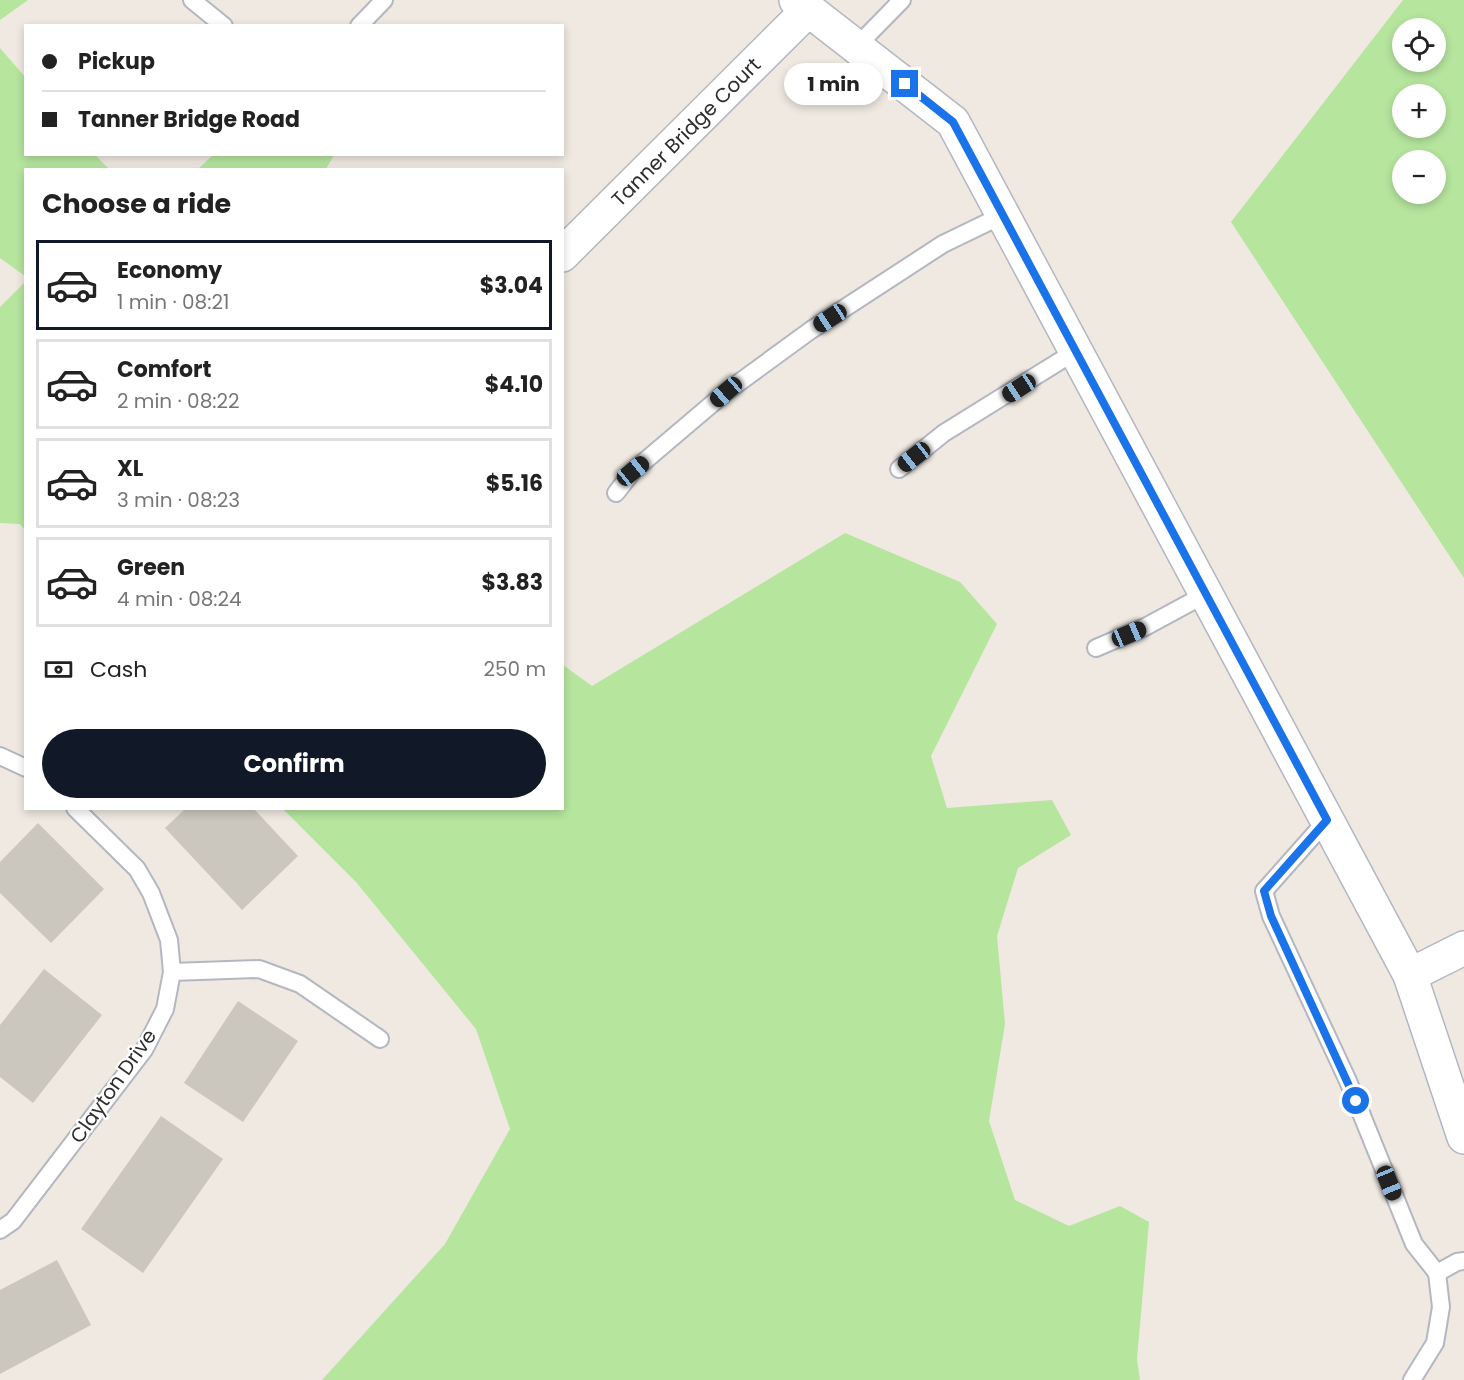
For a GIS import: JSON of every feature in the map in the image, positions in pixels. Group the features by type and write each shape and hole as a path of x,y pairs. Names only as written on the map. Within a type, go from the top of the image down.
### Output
{"street":[{"path":"802,5 953,122 1410,975 1464,1137"},
{"name":"Tanner Bridge Court","path":"564,253 802,5"},
{"path":"1410,975 1464,948"}],"lane":[{"path":"192,0 222,24"},
{"path":"361,24 384,0"},
{"path":"856,47 902,0"},
{"path":"616,493 633,471 726,392 801,337 943,244 1003,216"},
{"path":"899,469 944,434 1076,351"},
{"path":"1096,648 1145,627 1206,594"},
{"path":"0,756 24,767"},
{"name":"Clayton Drive","path":"0,1230 14,1221 144,1050 165,1009 172,972 169,940 151,893 137,869 77,810"},
{"path":"1327,820 1264,891 1271,916 1348,1081 1414,1244 1437,1273 1441,1308 1435,1343 1412,1380"},
{"path":"172,972 259,969 300,984 380,1039"},
{"path":"1437,1273 1457,1262 1464,1261"}],"green space":[{"path":"0,0 28,0 0,20"},
{"path":"1403,0 1464,0 1464,578 1231,222"},
{"path":"0,48 24,76 24,156 96,156 108,168 24,168 24,275 0,258"},
{"path":"212,156 333,156 327,168 199,168"},
{"path":"24,283 24,529 20,524 0,523 0,307"},
{"path":"845,533 960,582 997,624 931,756 947,808 1052,800 1071,835 1018,868 997,936 1005,1024 989,1121 1015,1200 1069,1226 1120,1206 1149,1222 1137,1359 1140,1380 322,1380 445,1244 510,1129 476,1029 356,882 284,810 564,810 564,666 592,686"}],"building":[{"path":"184,810 255,810 298,856 242,910 165,828"},
{"path":"38,823 104,889 51,943 0,893 0,862"},
{"path":"44,969 102,1015 33,1103 0,1077 0,1025"},
{"path":"238,1001 298,1041 243,1122 184,1083"},
{"path":"161,1116 223,1159 143,1273 81,1229"},
{"path":"57,1260 91,1325 0,1374 0,1290"}],"route":[{"path":"905,84 953,122 1327,820 1264,891 1271,916 1356,1101"}]}
